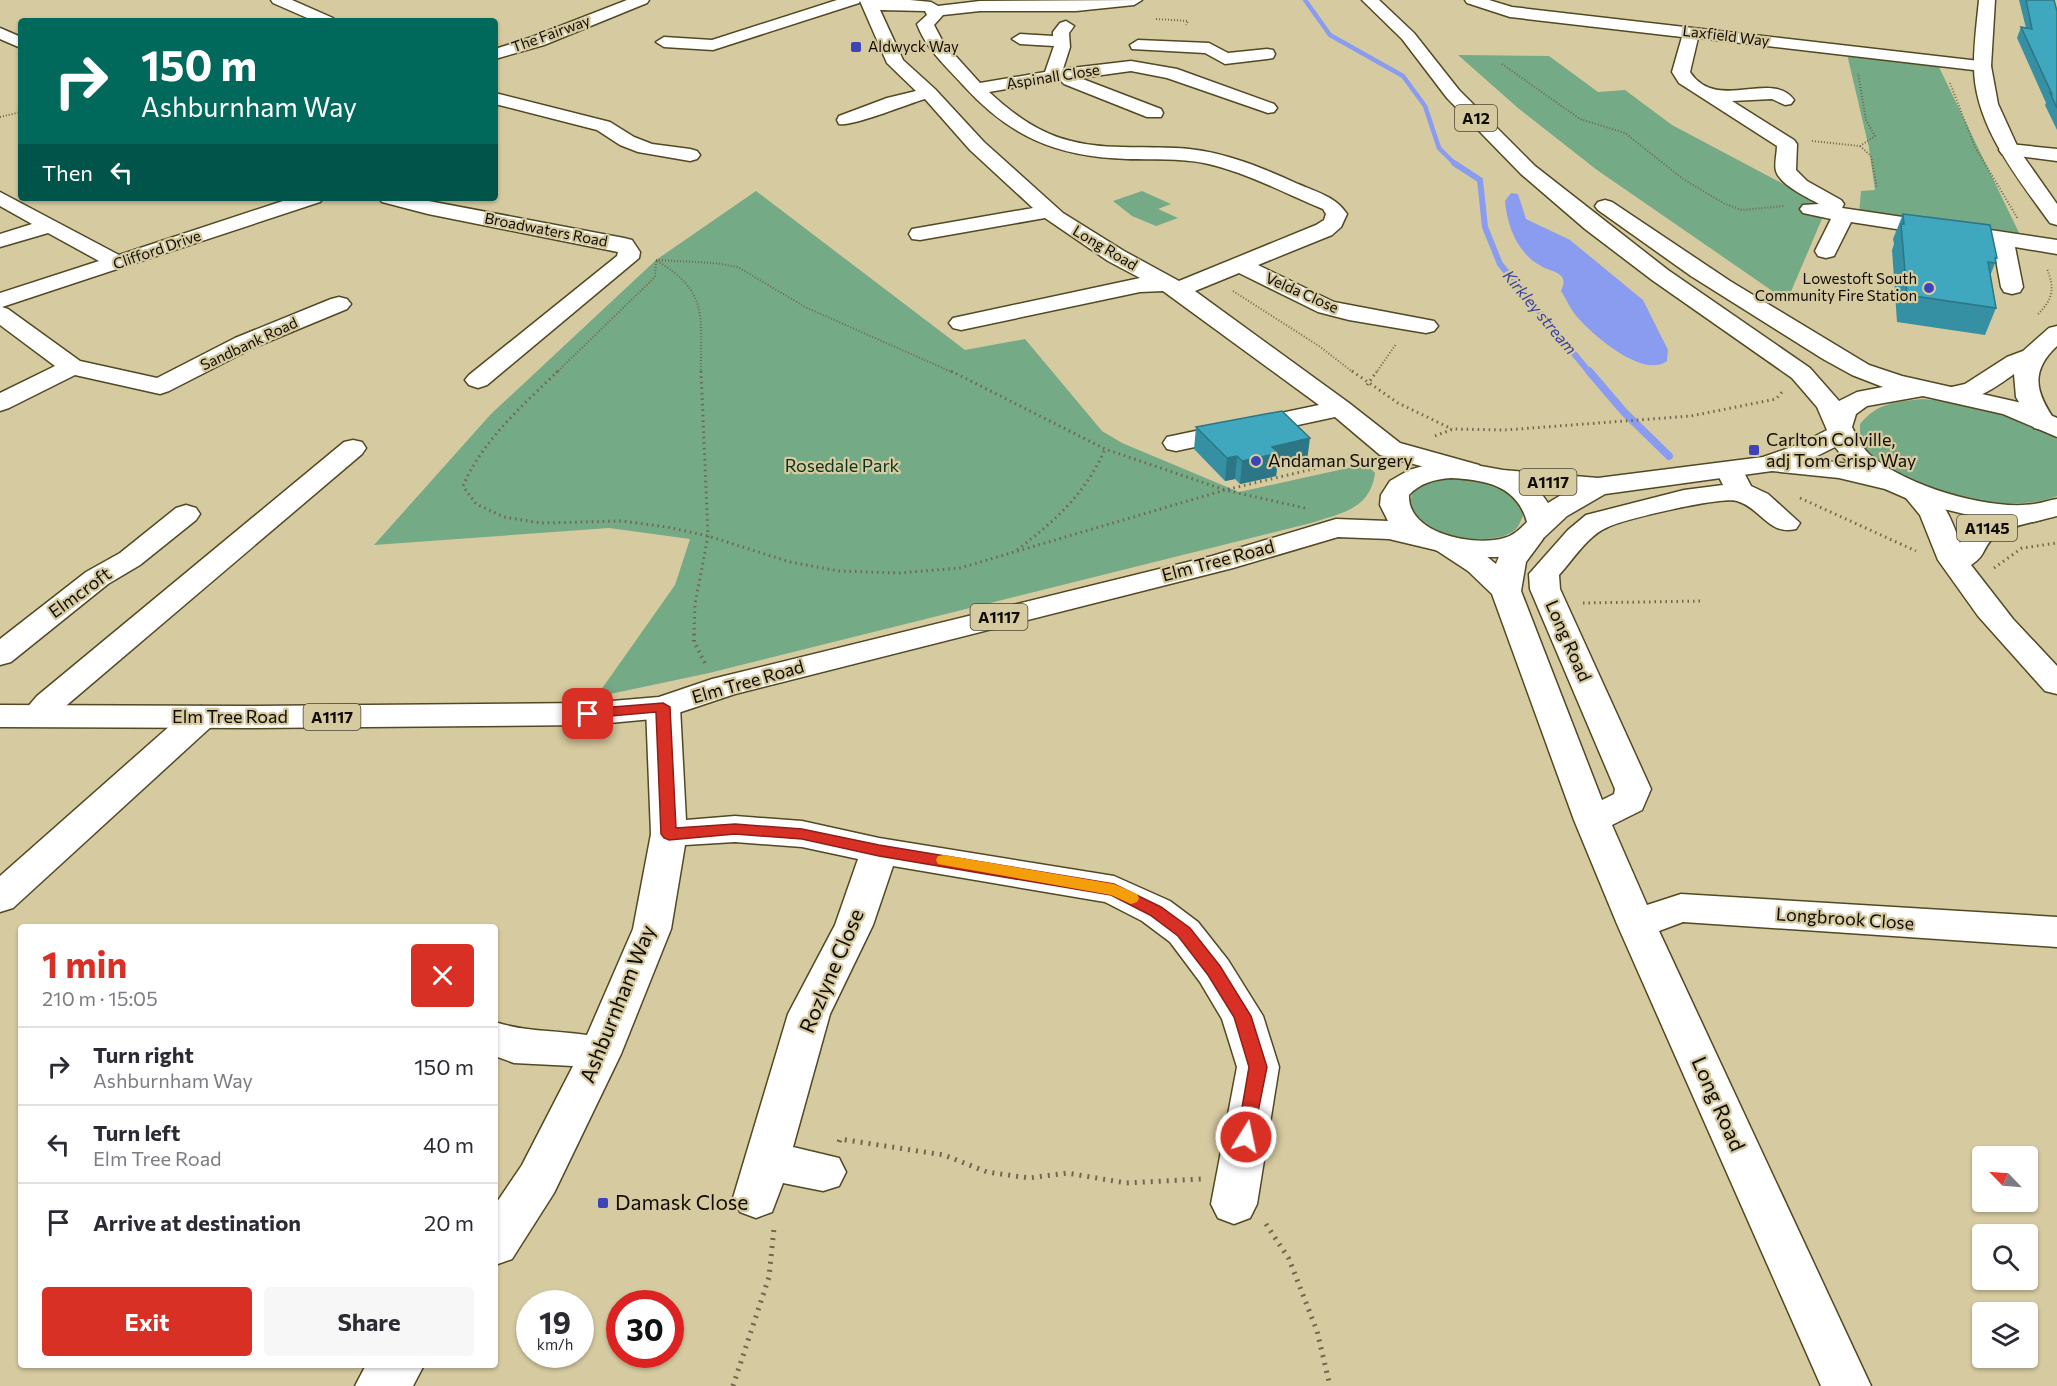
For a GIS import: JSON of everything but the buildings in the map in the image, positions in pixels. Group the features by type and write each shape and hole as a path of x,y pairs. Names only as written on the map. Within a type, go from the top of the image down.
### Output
{"main road":[{"path":"279,0 320,18"},
{"path":"601,0 635,2"},
{"path":"664,42 713,45 864,2 918,5 931,7 935,11 1028,3 1076,6 1134,0"},
{"name":"A12","path":"1370,0 1408,36 1453,94 1528,170 1660,275 1801,372 1829,405 1840,429"},
{"name":"A12","path":"1377,0 1494,118 1565,177 1631,225 1751,304 1869,373 1947,393"},
{"name":"Laxfield Way","path":"1473,0 1510,12 1982,66"},
{"path":"1987,0 1982,66 1989,104 2009,150 2057,219"},
{"name":"The Fairway","path":"498,53 538,41 635,2"},
{"name":"Long Road","path":"864,2 896,63 929,93 977,146 1050,211 1116,256 1173,287 1340,408 1390,449 1469,471"},
{"path":"935,11 935,16 925,24 929,36 976,89 1019,128 1042,139 1077,149 1115,153 1168,154 1229,163 1330,205 1337,214 1334,223 1324,230 1209,278 1173,287 1140,285 961,322"},
{"path":"1692,32 1681,72 1684,79 1787,144 1786,171 1800,185 1839,215 1887,236"},
{"path":"0,33 18,42"},
{"path":"1020,39 1063,33 1058,75 1154,113"},
{"path":"1140,39 1160,41"},
{"path":"1140,39 1209,48 1225,59 1267,54"},
{"path":"1131,66 1140,39"},
{"name":"Aspinall Close","path":"976,89 1058,75 1131,66 1171,73 1268,108"},
{"path":"846,120 893,102 929,93"},
{"path":"1712,97 1776,93 1785,100"},
{"path":"498,99 522,108 601,126 646,149 690,155"},
{"path":"1229,107 1249,101"},
{"path":"2009,150 2057,155"},
{"path":"0,198 118,263"},
{"name":"Clifford Drive","path":"0,301 304,201"},
{"name":"Broadwaters Road","path":"401,201 624,245 629,252 628,256 482,371"},
{"path":"1808,208 1839,215 2057,247"},
{"path":"920,234 1050,211"},
{"path":"1826,252 1839,215"},
{"path":"0,241 49,226"},
{"path":"2003,240 2012,287"},
{"name":"Velda Close","path":"1241,265 1326,307 1408,326"},
{"name":"Sandbank Road","path":"0,314 72,367 150,393 244,343 339,304"},
{"path":"2047,511 1989,511 1910,490 1888,480 1860,460 1847,445 1840,429 1845,410 1856,402 1874,395 1972,391 2016,363 2032,356 2057,333"},
{"path":"2032,356 2024,388 2033,409 2052,426"},
{"path":"0,403 72,367"},
{"path":"1947,393 2000,404 2052,426"},
{"path":"1176,443 1340,408"},
{"name":"A1117","path":"1497,477 1598,486 1735,481 1767,465 1817,447 1840,429"},
{"path":"36,717 49,703 353,448"},
{"path":"1390,449 1397,464 1397,490"},
{"name":"A1117","path":"1767,465 1840,470 1910,490"},
{"path":"1438,542 1492,549 1512,545 1535,530 1540,509 1532,497 1517,486 1497,477 1469,471"},
{"name":"Elm Tree Road","path":"0,716 588,714 663,707 724,686 1222,562 1336,528 1397,490 1411,478 1427,473 1469,471"},
{"path":"1548,589 1578,536 1596,520 1684,498 1735,481 1786,523"},
{"name":"A1117","path":"1535,530 1565,503 1598,486"},
{"name":"Long Road","path":"1397,490 1394,505 1399,517 1412,529 1461,552 1490,574 1506,591 1592,820 1636,924 1846,1386"},
{"name":"A1145","path":"1910,490 1931,510 1945,546 1955,562 2020,649 2057,684"},
{"name":"A1145","path":"1955,562 1971,552 1977,537 1988,527 2047,511"},
{"name":"Elmcroft","path":"0,655 96,578 129,559 169,526"},
{"name":"Elm Tree Road","path":"1336,528 1389,530 1438,542"},
{"name":"Long Road","path":"1506,591 1507,572 1513,556 1535,530"},
{"name":"Long Road","path":"1548,589 1633,789 1629,801 1592,820"},
{"name":"Ashburnham Way","path":"498,1239 538,1179 600,1054 651,929 669,834 663,707"},
{"path":"0,898 201,717"},
{"path":"669,834 735,829 802,834 879,851 1114,890 1156,911 1184,932 1214,971 1242,1016 1258,1067 1236,1194"},
{"name":"Rozlyne Close","path":"761,1180 810,1014 854,925 879,851"},
{"name":"Longbrook Close","path":"1636,924 1681,908 2057,932"},
{"path":"498,1041 514,1046 557,1047 600,1054"},
{"path":"761,1180 823,1172"},
{"path":"380,1386 396,1368"}],"path":[{"path":"1835,49 1858,72 1866,120 1875,136 1860,146"},
{"path":"1502,64 1580,119 1625,133 1683,179 1725,204 1742,210 1788,206 1808,208"},
{"path":"1959,110 1975,147 2053,281 2054,291 2051,300 2036,316"},
{"path":"0,117 18,113"},
{"path":"1772,136 1860,146 1870,156 1877,188"},
{"path":"628,256 738,267 806,306 955,373 1105,449 1225,490 1313,510 1336,528"},
{"path":"656,260 655,277 528,400 473,463 463,486 476,504 504,517 541,523 623,521 708,536 790,562 839,571 899,573 960,568 1225,490 1418,442 1453,429"},
{"path":"656,260 676,272 692,288 700,309 708,536 695,604 694,642 711,674 724,686"},
{"path":"1209,278 1318,346 1367,385 1409,411 1431,422 1453,429 1505,430 1691,416"},
{"path":"1367,385 1408,326"},
{"path":"1014,552 1054,522 1081,495 1098,467 1105,449"},
{"path":"1548,589 1703,601"},
{"path":"823,1172 840,1139 944,1155 987,1172 1029,1178 1067,1173 1126,1183 1200,1179 1236,1194 1263,1220 1289,1259 1317,1331 1330,1386"},
{"path":"733,1386 769,1277 775,1216 761,1180"}],"green space":[{"path":"1847,54 1938,65 2023,241 1859,214 1861,191 1875,190 1869,148"},
{"path":"1458,55 1549,56 1598,92 1625,90 1672,125 1827,207 1787,301 1597,170 1518,108"},
{"name":"Rosedale Park","path":"756,191 965,350 1025,339 1102,431 1122,443 1239,492 1366,464 1375,473 1372,485 1367,495 1352,508 1311,523 709,673 596,697 675,585 690,539 609,528 374,545 491,414 656,260"},
{"path":"1142,191 1171,204 1158,209 1178,218 1156,226 1132,216 1113,201"},
{"path":"1923,399 1959,403 1993,411 2041,430 2057,439 2057,496 2036,502 2010,503 1981,501 1951,495 1897,474 1876,459 1862,442 1860,424 1874,411 1888,404"},
{"path":"1450,479 1487,483 1512,495 1519,504 1523,516 1517,528 1507,535 1482,539 1455,536 1421,522 1410,507 1412,493 1427,483"}],"water":[{"path":"1511,193 1518,194 1526,219 1570,240 1643,300 1668,350 1667,361 1657,365 1633,360 1607,345 1579,319 1561,291 1564,282 1562,277 1533,261 1515,238 1508,220 1505,201"}],"waterway":[{"name":"Kirkley stream","path":"1305,0 1330,35 1403,76 1425,106 1439,148 1454,163"},
{"name":"Kirkley stream","path":"1454,163 1480,180 1485,227 1500,264 1590,373"},
{"name":"Kirkley stream","path":"1589,371 1624,412 1669,456"}],"slow traffic":[{"path":"944,860 1114,890 1131,898"}],"place":[{"name":"Aldwyck Way","path":"856,47"},
{"name":"Lowestoft South Community Fire Station","path":"1929,288"},
{"name":"Carlton Colville, adj Tom Crisp Way","path":"1754,450"},
{"name":"Andaman Surgery","path":"1256,461"},
{"name":"Damask Close","path":"603,1203"}],"route":[{"path":"588,714 663,707 669,834 735,829 802,834 879,851 1114,890 1156,911 1184,932 1214,971 1242,1016 1258,1067 1246,1137"}]}
